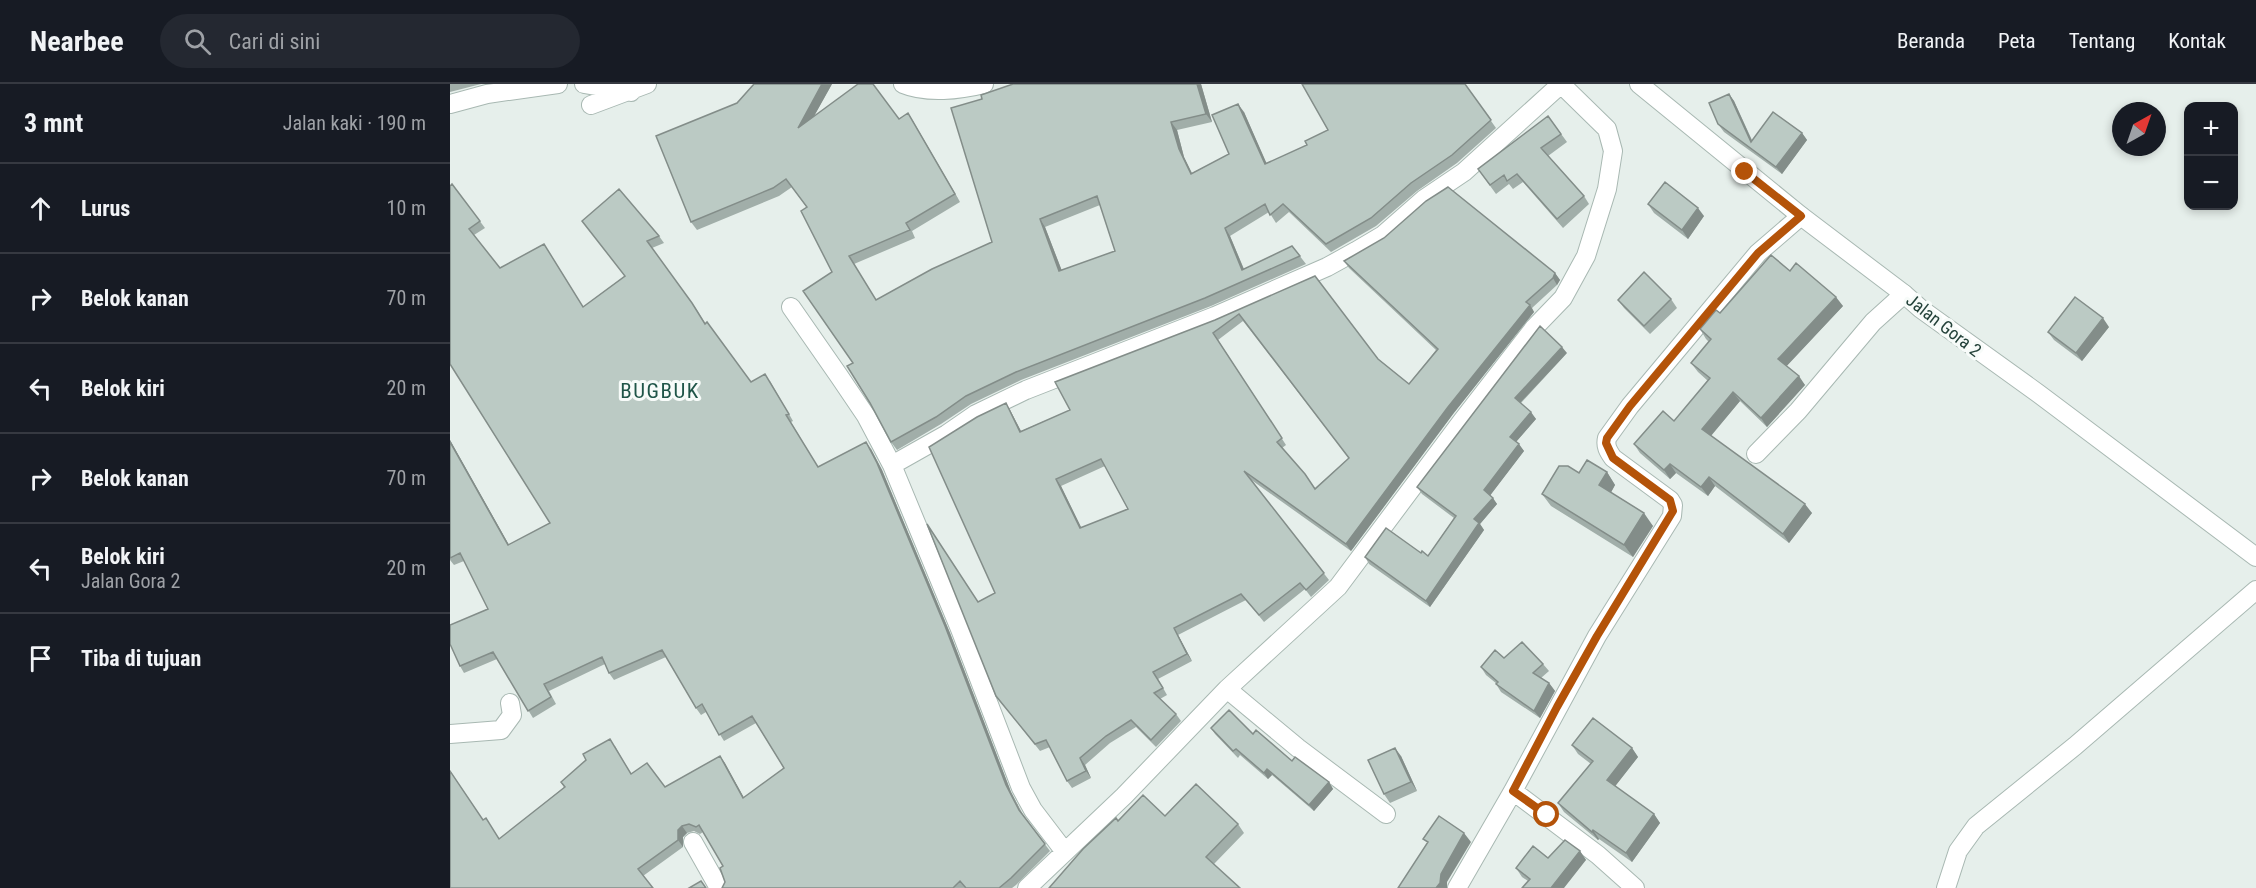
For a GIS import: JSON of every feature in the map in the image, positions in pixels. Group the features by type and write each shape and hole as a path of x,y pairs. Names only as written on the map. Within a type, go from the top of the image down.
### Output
{"street":[{"path":"450,104 487,94 558,84"},
{"path":"584,84 639,88"},
{"path":"903,84 950,90 984,84"},
{"path":"892,465 947,434 976,414 1026,390 1224,312 1327,267 1356,251 1383,235 1424,200 1464,172 1561,84 1606,129 1612,151 1606,189 1586,256 1563,298 1534,328 1338,587 1227,689 1124,796 1027,888"},
{"name":"Jalan Gora 2","path":"1639,84 1801,216 1953,334 2039,394 2256,557"},
{"path":"591,105 639,88"},
{"path":"1457,888 1513,791 1597,636 1673,511 1670,500 1613,458 1606,443 1607,438 1630,406 1758,253 1801,216"},
{"path":"1756,454 1798,411 1873,322 1904,294"},
{"path":"791,308 855,400 892,465 960,629 1021,788 1033,810 1065,852"},
{"path":"1946,888 1958,851 1976,826 2075,746 2256,590"},
{"path":"1227,689 1298,748 1386,814"},
{"path":"450,734 501,730 512,715 510,703"},
{"path":"1513,791 1598,855 1635,888"},
{"path":"693,842 719,888"}],"building":[{"path":"754,84 822,84 798,128 858,84 873,84 899,119 908,113 955,194 906,223 910,230 849,256 876,300 932,269 992,242 951,108 982,99 981,95 1013,84 1197,84 1206,114 1171,122 1179,149 1191,174 1229,154 1212,115 1238,104 1265,164 1307,145 1305,141 1328,130 1302,84 1465,84 1491,120 1452,155 1411,183 1371,218 1326,244 1283,204 1270,215 1265,204 1225,228 1242,270 1292,246 1300,256 1205,298 1016,372 966,396 936,417 891,442 847,366 853,363 803,291 832,272 801,211 807,207 786,179 773,188 691,222 656,136 737,103","holes":["1097,196 1115,251 1059,271 1040,219"]},
{"path":"1729,94 1751,142 1773,112 1802,133 1776,167 1718,124 1709,103"},
{"path":"1548,116 1561,134 1541,148 1584,196 1557,219 1517,174 1507,181 1504,175 1490,185 1478,169"},
{"path":"1665,182 1698,208 1682,230 1648,204"},
{"path":"452,184 480,221 469,229 500,268 544,244 583,307 625,276 582,221 619,189 659,236 647,241 705,324 707,322 751,382 765,374 789,414 786,415 818,467 866,442 877,463 945,626 1006,785 1019,810 1045,844 999,888 966,888 960,881 953,888 722,888 725,882 720,868 723,866 699,825 696,827 689,824 678,830 678,840 638,869 653,888 450,888 450,771 483,820 486,818 499,839 565,787 561,782 586,760 583,754 610,739 631,774 647,763 665,787 720,756 743,798 784,768 752,716 719,735 702,704 696,708 662,650 609,673 602,657 544,684 551,697 528,711 493,652 460,666 450,644 450,625 488,609 460,553 450,558 450,442 508,545 550,523 450,364 450,186"},
{"path":"1448,187 1555,273 1553,278 1526,302 1530,305 1448,407 1346,544 1244,471 1324,573 1306,590 1300,583 1259,615 1241,594 1174,628 1187,654 1153,672 1163,688 1154,693 1176,714 1151,740 1131,720 1106,736 1080,758 1086,771 1067,781 1046,740 1035,744 996,696 927,524 978,602 995,593 929,447 977,417 1006,403 1020,432 1070,410 1055,382 1215,320 1315,276 1378,359 1409,384 1438,349 1344,261 1384,238 1426,201","holes":["1239,314 1349,458 1315,489 1277,442 1282,438 1213,333","1101,459 1128,509 1080,528 1056,479"]},
{"path":"1771,255 1790,271 1796,263 1836,297 1778,359 1799,376 1761,418 1733,392 1702,429 1805,504 1783,534 1709,477 1701,487 1670,464 1664,470 1634,444 1663,411 1674,421 1710,378 1691,363 1711,339 1700,329 1716,310 1720,313"},
{"path":"1644,272 1671,299 1644,326 1618,300"},
{"path":"2075,297 2103,318 2076,353 2048,332"},
{"path":"1540,326 1562,347 1515,398 1531,412 1510,437 1519,444 1484,490 1493,498 1474,519 1479,523 1426,601 1365,557 1386,528 1428,556 1456,516 1417,487"},
{"path":"1587,460 1607,472 1599,485 1644,513 1624,545 1542,494 1559,466 1568,466 1579,473"},
{"path":"1522,642 1543,664 1533,673 1549,683 1534,711 1496,684 1498,682 1481,667 1495,650 1504,658"},
{"path":"1229,710 1253,734 1256,730 1292,761 1295,757 1329,782 1309,805 1267,769 1264,773 1236,749 1233,751 1211,728"},
{"path":"1593,718 1632,748 1607,780 1654,814 1626,853 1593,830 1592,832 1558,803 1593,761 1572,745"},
{"path":"1395,748 1411,782 1384,794 1368,760"},
{"path":"1196,784 1238,824 1206,857 1240,888 1049,888 1083,849 1116,818 1118,821 1143,795 1165,816"},
{"path":"1439,816 1464,833 1441,874 1440,883 1436,888 1398,888 1428,842 1423,839"},
{"path":"1565,840 1580,851 1551,888 1522,888 1530,879 1516,868 1533,846 1548,858"},
{"path":"701,881 706,888 689,888"}],"district":[{"name":"BUGBUK","path":"660,391"}],"route":[{"path":"1547,815 1513,791 1597,636 1673,511 1670,500 1613,458 1608,452 1607,438 1630,406 1758,253 1801,216 1745,172"}]}
